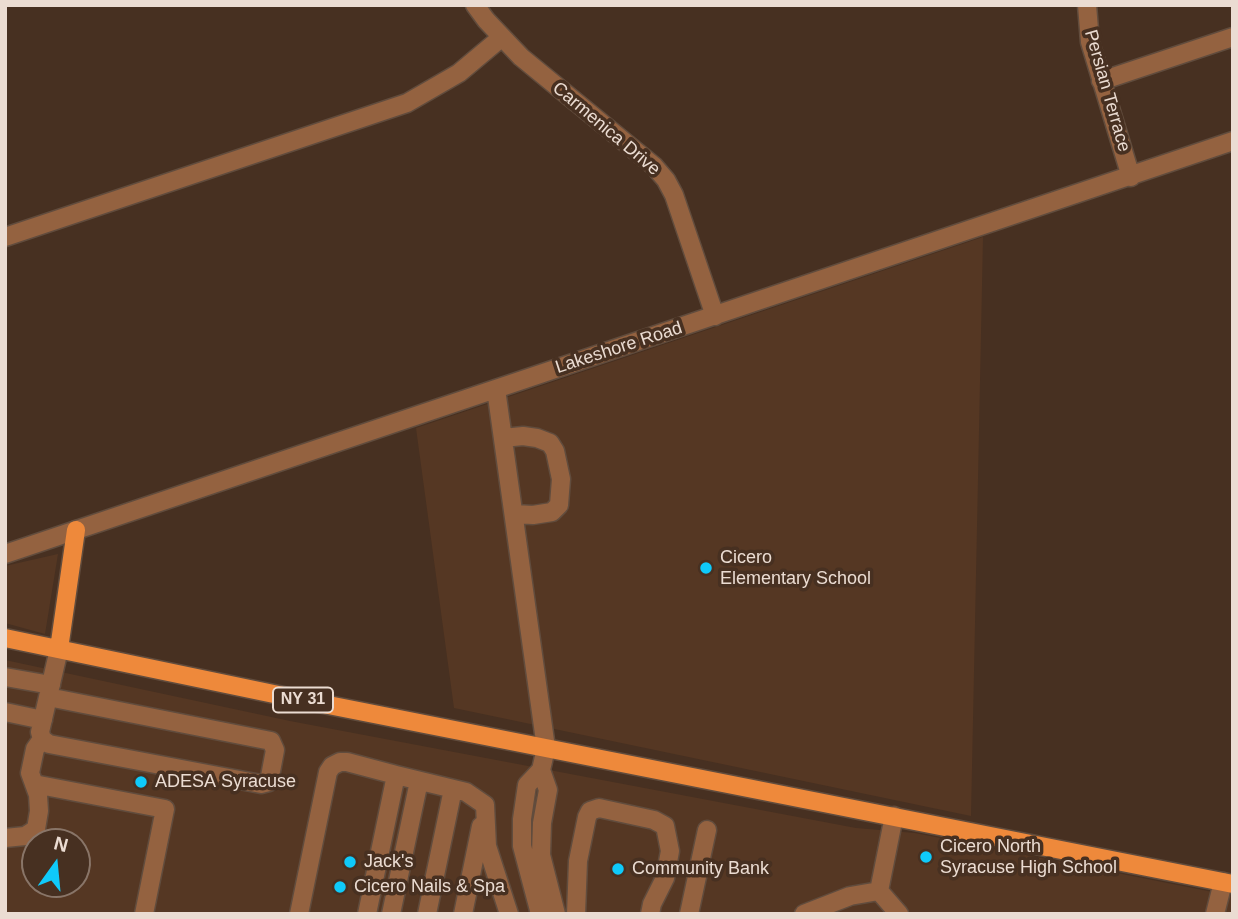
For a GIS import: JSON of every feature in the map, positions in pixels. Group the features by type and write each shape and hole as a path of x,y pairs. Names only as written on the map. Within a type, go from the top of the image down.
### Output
{"main road":[{"path":"59,649 76,530"},
{"name":"NY 31","path":"5,638 1228,883"}],"street":[{"name":"Carmenica Drive","path":"475,5 521,57 654,166 666,180 674,195 715,316"},
{"name":"Persian Terrace","path":"1087,5 1090,42 1131,177"},
{"path":"5,237 407,103 459,73 502,37"},
{"path":"1101,81 1233,37"},
{"name":"Lakeshore Road","path":"5,554 1233,141"},
{"path":"496,389 546,748 541,770 527,785 522,820 522,846 540,914"},
{"path":"503,438 523,436 550,443 555,451 561,479 559,505 552,512 514,514"},
{"path":"5,677 49,691 266,739 271,741 275,750 269,782 261,784 49,744 40,732 49,691 59,649"},
{"path":"5,712 43,720"},
{"path":"5,838 25,836 36,830 39,811 30,773 35,749 42,738"},
{"path":"299,914 328,772 332,766 347,762 419,780 466,792 485,805"},
{"path":"541,770 548,789 542,823 541,855 556,914"},
{"path":"367,914 396,775"},
{"path":"391,914 419,780"},
{"path":"34,784 165,809 144,914"},
{"path":"427,914 453,789"},
{"path":"485,805 487,845 505,908"},
{"path":"463,914 485,805"},
{"path":"576,914 578,861 587,817 590,811 599,808 660,821 665,826 670,851 665,878 650,914"},
{"path":"878,891 894,816"},
{"path":"689,914 707,830"},
{"path":"1215,914 1228,883"},
{"path":"804,914 850,896 878,891"},
{"path":"878,891 899,914"}],"shaded area":[{"name":"Cicero Elementary School","path":"983,237 971,816 454,708 416,428"},
{"path":"58,554 45,634 5,623 5,566"},
{"path":"5,660 290,721 856,828 915,833 1233,896 1233,914 5,914"}],"place":[{"name":"Cicero Elementary School","path":"706,568"},
{"name":"ADESA Syracuse","path":"141,782"},
{"name":"Cicero North Syracuse High School","path":"926,857"},
{"name":"Jack's","path":"350,862"},
{"name":"Community Bank","path":"618,869"},
{"name":"Cicero Nails & Spa","path":"340,887"}]}
